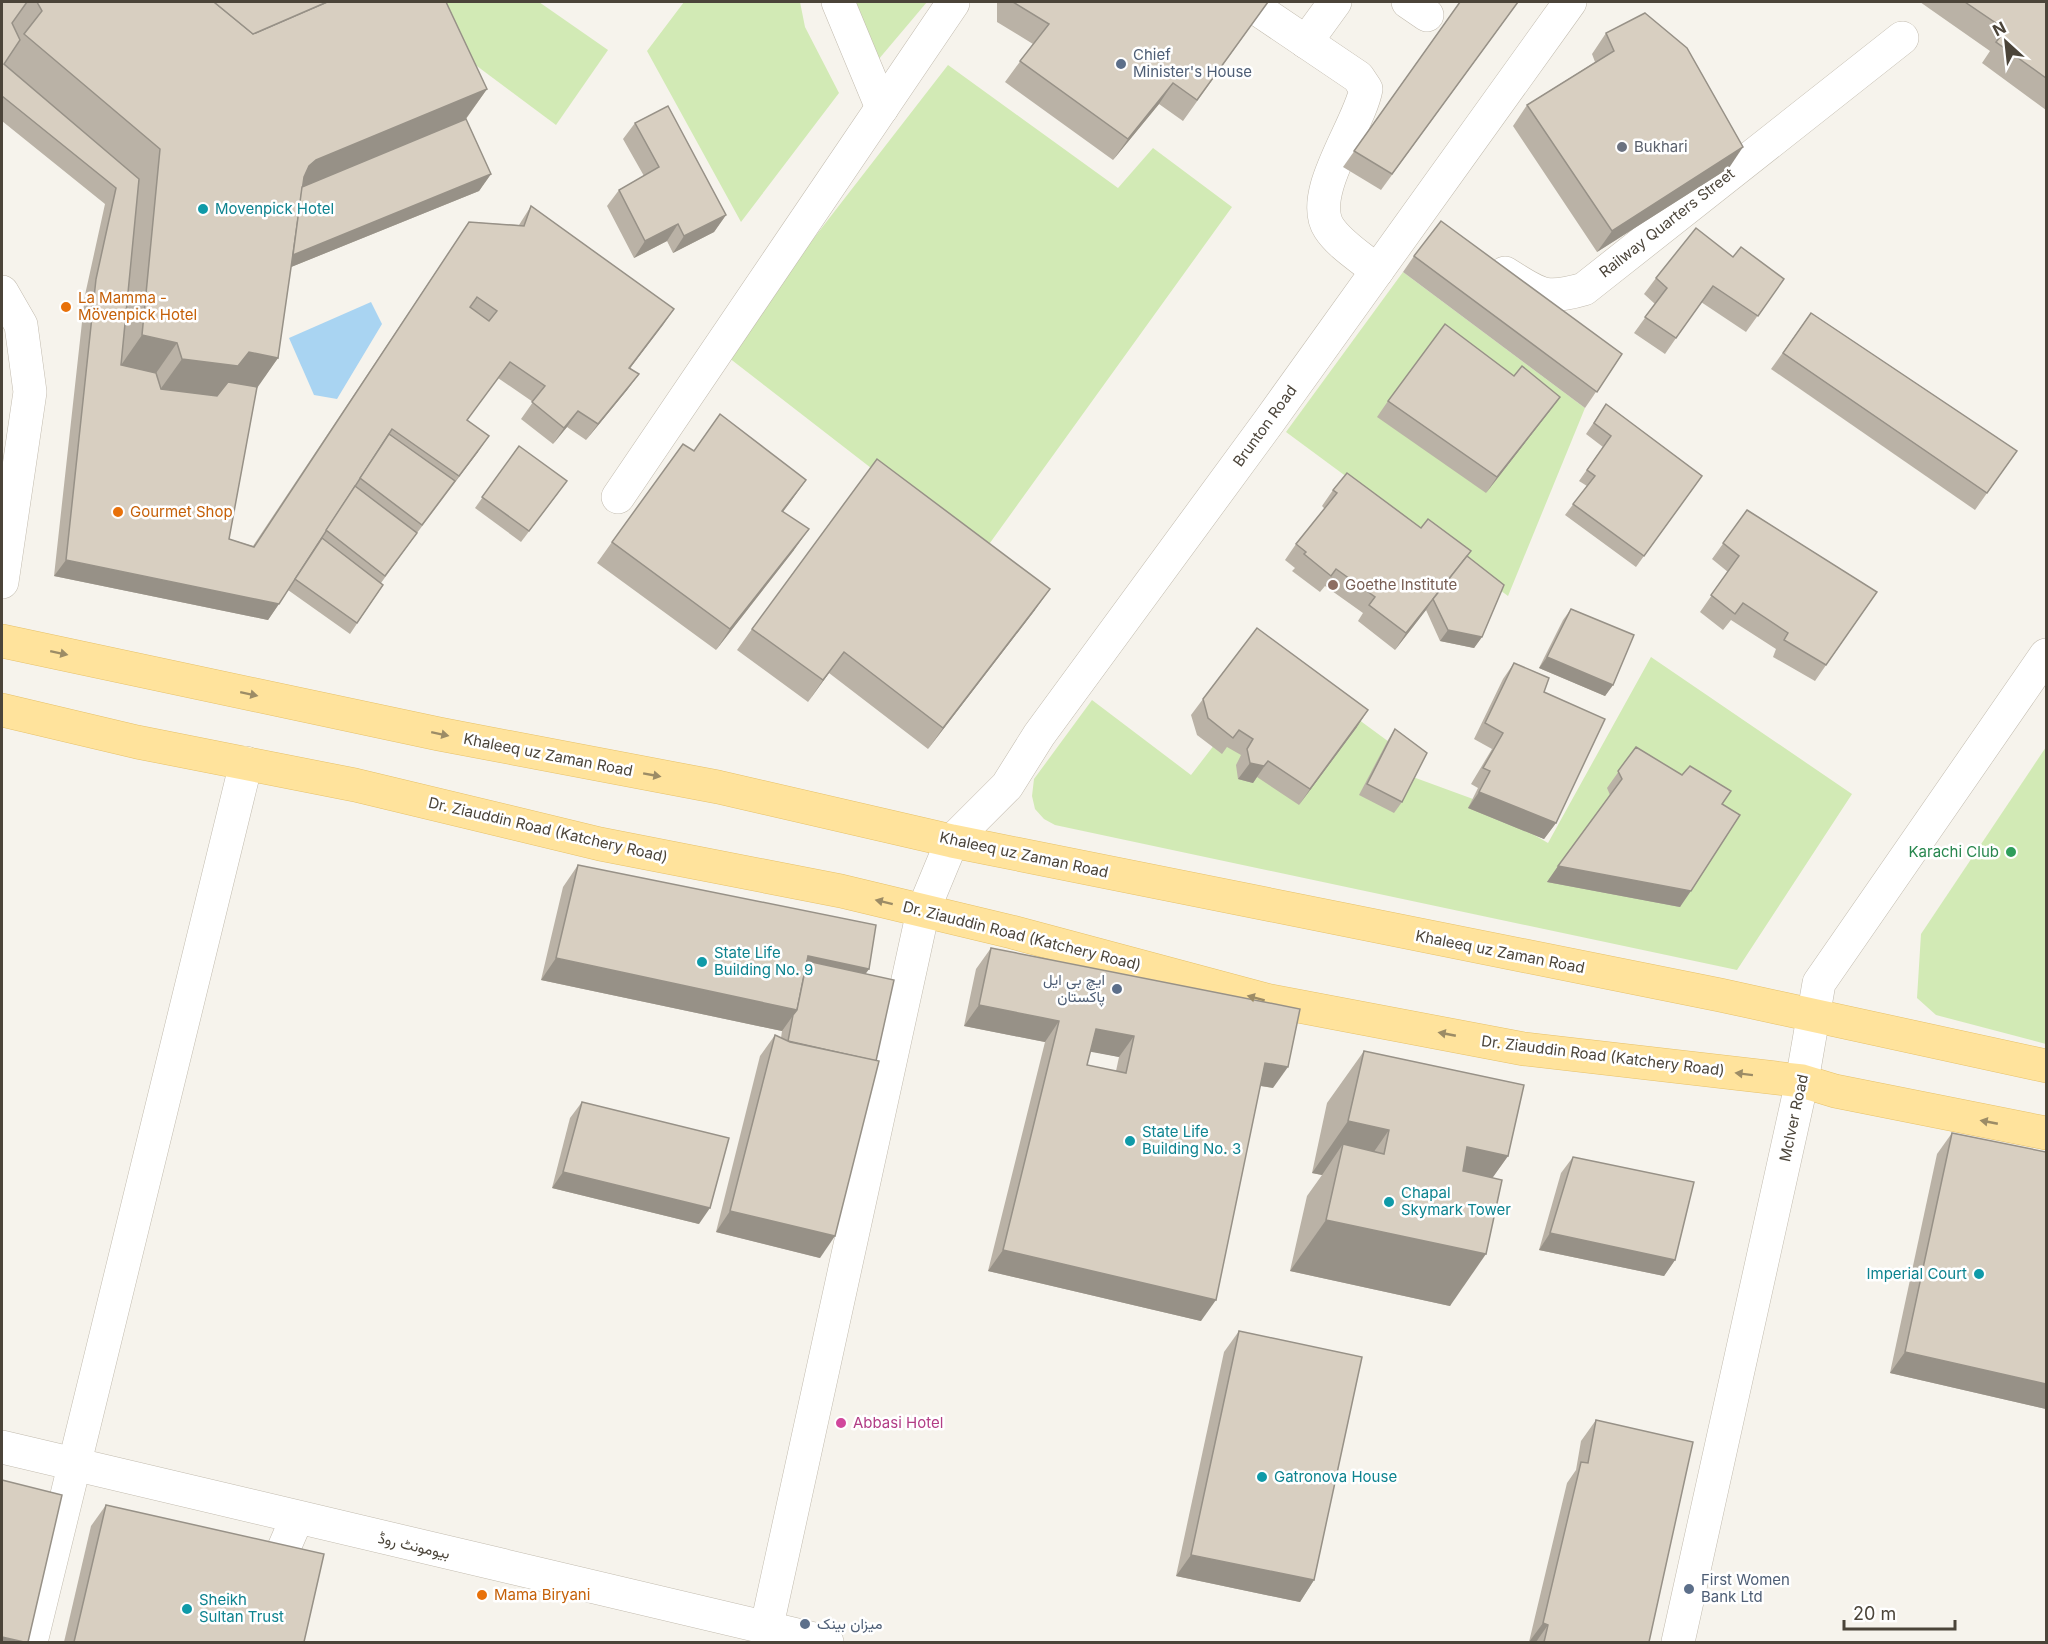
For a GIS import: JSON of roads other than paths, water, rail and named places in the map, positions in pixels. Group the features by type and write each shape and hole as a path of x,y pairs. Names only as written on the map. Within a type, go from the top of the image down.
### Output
{"main road":[{"name":"Khaleeq uz Zaman Road","path":"2,641 451,736 718,787 952,841 1813,1015 2046,1066"},
{"name":"Dr. Ziauddin Road (Katchery Road)","path":"2,710 137,742 355,785 600,844 841,891 1012,932 1266,1000 1524,1049 1802,1081 1835,1091 2046,1133"}],"street":[{"path":"838,2 882,108"},
{"path":"1247,2 1358,77 1366,89 1364,103 1331,175 1323,206 1324,219 1330,230 1377,271"},
{"path":"1306,42 1335,2"},
{"name":"Brunton Road","path":"952,841 1008,786 1039,735 1377,271 1569,2"},
{"path":"618,497 953,3"},
{"name":"Railway Quarters Street","path":"1483,259 1543,296 1562,295 1584,289 1902,38"},
{"path":"1414,217 1444,235"},
{"path":"2,292 21,325 30,392 2,582"},
{"name":"Mclver Road","path":"1678,1642 1802,1081 1819,983 2046,655"},
{"path":"31,1642 246,763"},
{"path":"766,1630 923,911 952,841"},
{"name":"بیومونٹ روڈ","path":"2,1447 766,1630 827,1642"},
{"path":"262,1637 271,1578 297,1518"}],"water":[{"path":"371,302 382,324 337,399 314,395 289,338"}],"place":[{"name":"Chief Minister's House","path":"1121,64"},
{"name":"Bukhari","path":"1622,147"},
{"name":"Movenpick Hotel","path":"203,209"},
{"name":"La Mamma - Mövenpick Hotel","path":"66,307"},
{"name":"Gourmet Shop","path":"118,512"},
{"name":"Goethe Institute","path":"1333,585"},
{"name":"Karachi Club","path":"2011,852"},
{"name":"State Life Building No. 9","path":"702,962"},
{"name":"ایچ بی ایل پاکستان","path":"1117,989"},
{"name":"State Life Building No. 3","path":"1130,1141"},
{"name":"Chapal Skymark Tower","path":"1389,1202"},
{"name":"Imperial Court","path":"1979,1274"},
{"name":"Abbasi Hotel","path":"841,1423"},
{"name":"Gatronova House","path":"1262,1477"},
{"name":"First Women Bank Ltd","path":"1689,1589"},
{"name":"Mama Biryani","path":"482,1595"},
{"name":"Sheikh Sultan Trust","path":"187,1609"},
{"name":"میزان بینک","path":"805,1624"}]}
